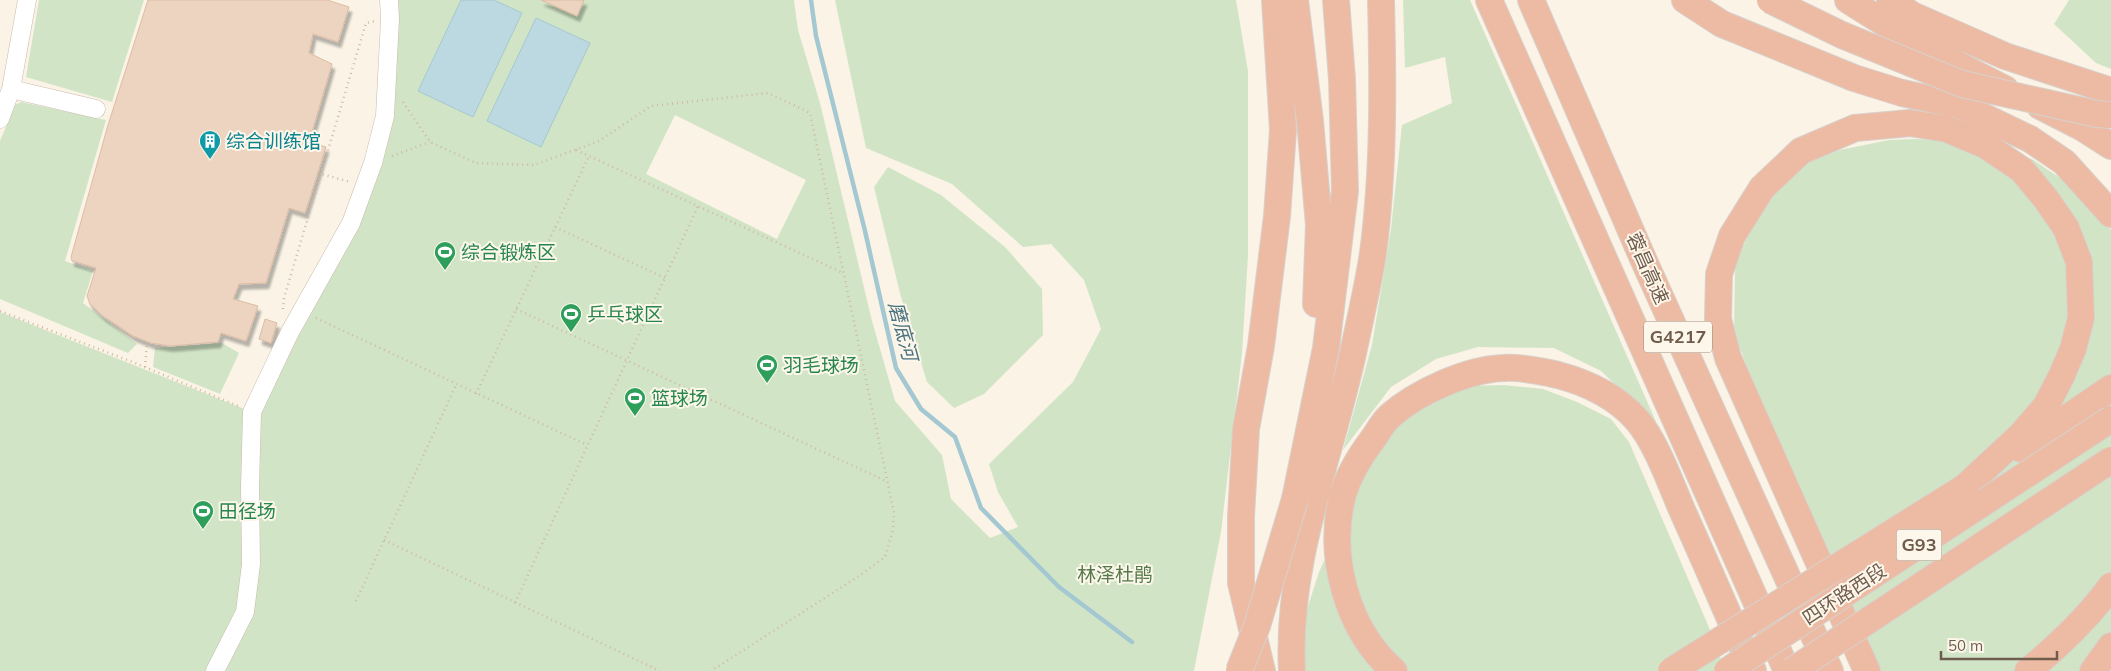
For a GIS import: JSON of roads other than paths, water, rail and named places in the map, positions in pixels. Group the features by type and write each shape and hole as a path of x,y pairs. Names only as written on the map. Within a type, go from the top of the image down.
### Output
{"highway":[{"path":"1262,671 1241,583 1241,516 1246,428 1261,346 1277,216 1282,130 1274,0"},
{"path":"1295,0 1310,121 1319,224 1316,306 1295,499"},
{"path":"1239,671 1257,626 1295,499 1326,348 1345,192 1342,80 1336,0"},
{"path":"1292,671 1290,643 1301,553 1342,400 1373,253 1380,166 1383,91 1380,0"},
{"name":"蓉昌高速","path":"1488,0 1786,671"},
{"name":"蓉昌高速","path":"1532,0 1644,261 1830,671"},
{"path":"1685,0 1722,24 1854,78 1902,93 1959,105 2030,139 2064,162 2111,214"},
{"path":"1770,0 1842,35 1962,84 2097,114 2111,115"},
{"path":"1848,0 1951,62 2083,128 2111,146"},
{"path":"1890,0 1912,15 2005,56 2107,90"},
{"path":"1867,671 1728,358 1718,319 1719,274 1732,236 1762,188 1801,151 1855,128 1910,123 1948,129 1985,145 2022,170 2046,199 2066,228 2079,262 2082,318 2062,377 2046,406 2021,435 1965,487"},
{"path":"1394,671 1368,639 1353,615 1344,590 1339,563 1338,533 1343,494 1357,461 1389,416 1436,385 1470,374 1503,368 1541,371 1584,382 1619,402 1638,422 1660,458 1753,671"},
{"path":"1671,671 1965,487 2111,388"},
{"name":"四环路西段","path":"1727,671 2111,419"},
{"name":"四环路西段","path":"1792,671 2111,460"},
{"path":"2028,671 2052,651 2096,607 2110,588"},
{"path":"2093,671 2111,646"}],"street":[{"path":"0,119 11,89 27,0"},
{"path":"215,671 245,612 251,564 252,412 271,370 351,223 372,163 385,116 390,19 389,0"},
{"path":"11,89 96,108"}],"water":[{"path":"461,0 494,0 522,13 473,117 418,91"},
{"path":"536,18 590,43 541,147 487,121"}],"waterway":[{"name":"磨底河","path":"811,0 816,36 865,231 896,368 921,409 955,437 981,508 1059,587 1132,642"}],"place":[{"name":"综合训练馆","path":"210,160"},
{"name":"综合锻炼区","path":"445,271"},
{"name":"乒乓球区","path":"571,333"},
{"name":"羽毛球场","path":"767,384"},
{"name":"篮球场","path":"635,417"},
{"name":"田径场","path":"203,530"}],"park label":[{"name":"林泽杜鹃","path":"1115,574"}]}
